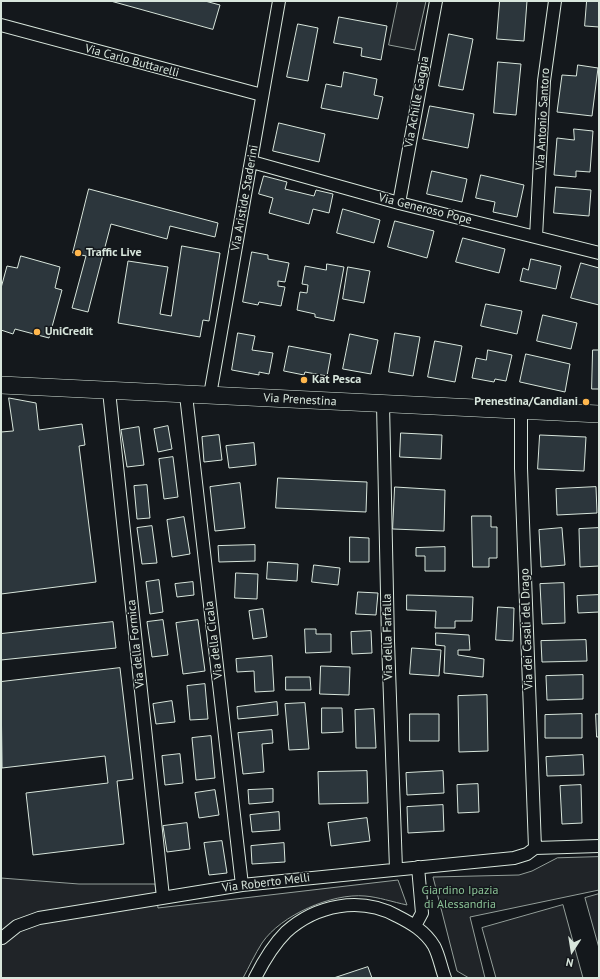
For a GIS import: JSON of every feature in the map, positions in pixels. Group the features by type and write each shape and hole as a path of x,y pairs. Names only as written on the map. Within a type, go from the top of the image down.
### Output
{"street":[{"name":"Via Aristide Staderini","path":"210,395 279,1"},
{"name":"Via Achille Gaggia","path":"399,203 436,1"},
{"name":"Via Antonio Santoro","path":"536,237 544,80 554,1"},
{"name":"Via Carlo Buttarelli","path":"1,25 262,95"},
{"name":"Via Generoso Pope","path":"252,162 399,203 599,253"},
{"name":"Via Prenestina","path":"1,385 599,414"},
{"name":"Via della Formica","path":"108,391 163,897"},
{"name":"Via della Cicala","path":"186,395 242,885"},
{"name":"Via della Farfalla","path":"383,404 388,641 396,869"},
{"name":"Via dei Casali del Drago","path":"521,410 522,484 536,848"},
{"path":"536,848 599,846"},
{"name":"Via Roberto Melli","path":"2,938 11,929 32,920 163,897 242,885 514,858 527,854 536,848"},
{"path":"415,926 422,913 418,867"},
{"path":"255,978 268,955 286,932 299,923 330,908 348,904 388,911 415,926 427,936 434,947 445,978"}],"green space":[{"path":"398,1 426,1 415,50 389,45"},
{"name":"Giardino Ipazia di Alessandria","path":"599,857 599,890 470,917 485,978 469,978 457,971 433,877 519,875 532,871 557,858"},
{"path":"1,878 79,884 155,884 158,908 398,880 407,905 380,898 352,896 323,902 308,908 281,923 271,933 259,947 243,978 1,978"},
{"path":"599,894 599,948 585,898"},
{"path":"563,905 583,978 496,978 482,928"}],"building":[{"path":"111,1 205,1 220,5 213,29"},
{"path":"500,1 527,1 524,41 497,39"},
{"path":"587,1 599,1 599,27 585,26"},
{"path":"339,17 387,26 381,60 361,56 362,48 334,43"},
{"path":"298,24 318,28 308,81 287,77"},
{"path":"449,34 473,39 463,90 439,86"},
{"path":"498,62 521,64 516,115 494,113"},
{"path":"578,65 598,68 592,116 557,112 562,75 576,76"},
{"path":"344,72 377,79 374,95 383,97 378,119 321,108 326,84 341,87"},
{"path":"430,106 474,114 468,148 423,139"},
{"path":"279,123 325,134 319,162 273,151"},
{"path":"574,129 593,131 590,172 576,171 576,177 554,175 557,138 574,140"},
{"path":"432,171 467,179 462,202 427,194"},
{"path":"481,175 524,185 517,217 493,212 495,202 476,198"},
{"path":"264,176 287,182 285,189 314,196 316,190 333,194 329,213 313,209 309,224 269,213 273,198 259,194"},
{"path":"556,187 591,190 589,216 554,213"},
{"path":"89,189 218,223 215,237 170,226 167,239 111,224 88,312 72,308 86,256 73,253"},
{"path":"343,209 380,220 374,243 337,233"},
{"path":"395,221 434,231 427,258 388,247"},
{"path":"463,238 505,249 499,273 456,262"},
{"path":"182,246 220,253 209,321 203,320 200,337 118,323 128,261 168,267 160,314 171,316"},
{"path":"252,252 268,255 268,259 289,263 285,282 278,281 278,286 285,287 281,306 259,302 258,305 243,302"},
{"path":"21,256 60,267 55,288 62,290 49,338 15,329 13,334 1,330 1,288 7,266 17,268"},
{"path":"531,259 561,266 556,289 520,281 523,268 528,270"},
{"path":"581,263 599,268 599,305 571,298"},
{"path":"327,264 344,267 334,321 315,317 315,314 297,310 300,292 307,293 308,285 302,284 305,266 326,270"},
{"path":"348,267 370,271 364,303 343,299"},
{"path":"486,304 522,311 517,334 481,326"},
{"path":"543,315 577,323 571,349 537,341"},
{"path":"238,333 255,336 252,350 273,353 269,374 259,372 259,375 232,370"},
{"path":"395,333 420,337 413,376 389,372"},
{"path":"350,334 378,340 371,374 343,369"},
{"path":"435,341 462,346 455,382 428,377"},
{"path":"289,346 331,354 327,376 305,372 304,375 284,371"},
{"path":"488,350 512,355 506,381 495,379 494,382 472,378 476,358 486,360"},
{"path":"593,350 599,350 599,389 592,389"},
{"path":"526,354 570,364 565,392 520,382"},
{"path":"9,398 36,403 39,430 82,424 85,445 79,446 96,582 1,594 1,432 13,431"},
{"path":"168,426 172,449 158,452 154,429"},
{"path":"139,427 144,465 127,467 121,430"},
{"path":"401,433 442,435 441,459 400,457"},
{"path":"219,435 222,460 204,462 202,437"},
{"path":"540,435 586,437 584,471 538,469"},
{"path":"254,443 256,465 229,468 226,446"},
{"path":"173,457 178,497 164,499 159,459"},
{"path":"278,478 367,482 366,512 276,508"},
{"path":"240,483 245,528 215,531 210,487"},
{"path":"147,485 150,518 137,519 134,486"},
{"path":"395,487 445,490 444,531 393,529"},
{"path":"596,487 597,513 557,515 556,489"},
{"path":"472,516 491,516 491,527 497,527 497,558 489,558 489,567 473,567"},
{"path":"184,517 190,554 172,557 167,520"},
{"path":"152,526 157,563 142,564 137,528"},
{"path":"562,528 565,565 541,567 539,530"},
{"path":"599,528 599,566 580,567 579,529"},
{"path":"350,537 369,538 369,562 350,562"},
{"path":"255,545 255,561 219,562 218,546"},
{"path":"445,547 445,571 425,571 425,556 416,556 416,548"},
{"path":"268,562 298,564 297,581 267,579"},
{"path":"314,565 340,568 338,585 312,582"},
{"path":"236,573 258,574 257,599 235,598"},
{"path":"159,580 163,612 150,614 146,582"},
{"path":"193,582 194,595 177,597 175,584"},
{"path":"564,583 565,623 542,624 540,584"},
{"path":"358,592 378,593 376,615 356,614"},
{"path":"407,595 473,597 472,621 455,621 455,628 435,628 436,611 407,610"},
{"path":"599,595 599,612 578,613 577,596"},
{"path":"498,607 514,608 513,641 496,640"},
{"path":"263,609 267,637 253,639 249,611"},
{"path":"163,620 168,655 152,657 147,622"},
{"path":"198,620 205,671 183,674 176,623"},
{"path":"113,622 116,648 1,660 1,634"},
{"path":"305,629 316,629 316,634 331,634 331,652 306,653"},
{"path":"371,631 372,653 352,654 351,632"},
{"path":"436,633 469,635 470,650 458,650 458,655 484,659 483,677 444,673 445,646 436,645"},
{"path":"586,640 587,661 542,662 541,641"},
{"path":"412,648 441,650 439,676 410,674"},
{"path":"272,656 274,691 255,692 254,671 237,672 236,659"},
{"path":"321,666 350,667 349,695 320,694"},
{"path":"120,668 133,779 117,781 124,844 33,855 26,793 108,783 105,756 2,768 1,682"},
{"path":"583,675 583,699 547,700 546,676"},
{"path":"286,677 310,677 311,690 286,690"},
{"path":"205,684 208,719 190,720 187,686"},
{"path":"487,695 488,751 459,752 458,696"},
{"path":"172,701 175,722 156,724 153,704"},
{"path":"277,702 278,715 238,719 237,707"},
{"path":"305,703 309,749 289,750 285,704"},
{"path":"322,708 342,708 343,732 322,733"},
{"path":"374,709 376,748 356,748 355,710"},
{"path":"410,714 439,714 439,741 410,741"},
{"path":"582,714 582,738 545,738 545,715"},
{"path":"596,714 599,714 599,737 597,737"},
{"path":"272,730 273,743 262,744 264,772 243,774 238,733"},
{"path":"211,736 215,778 196,780 192,738"},
{"path":"180,754 183,783 165,785 162,756"},
{"path":"583,755 584,775 547,776 546,757"},
{"path":"367,771 368,803 319,804 318,772"},
{"path":"443,771 444,793 407,795 406,773"},
{"path":"478,784 479,812 458,813 457,785"},
{"path":"581,785 582,823 562,824 560,786"},
{"path":"273,789 273,802 249,804 248,790"},
{"path":"215,790 219,815 199,818 195,793"},
{"path":"443,805 444,831 408,833 407,807"},
{"path":"279,812 280,830 252,832 250,815"},
{"path":"367,818 370,841 331,846 328,823"},
{"path":"187,823 190,849 167,852 163,826"},
{"path":"222,841 227,873 209,875 204,843"},
{"path":"284,843 285,862 252,864 251,846"},
{"path":"368,967 372,978 334,978"}],"place":[{"name":"Traffic Live","path":"78,253"},
{"name":"UniCredit","path":"37,332"},
{"name":"Kat Pesca","path":"304,380"},
{"name":"Prenestina/Candiani","path":"586,402"}]}
